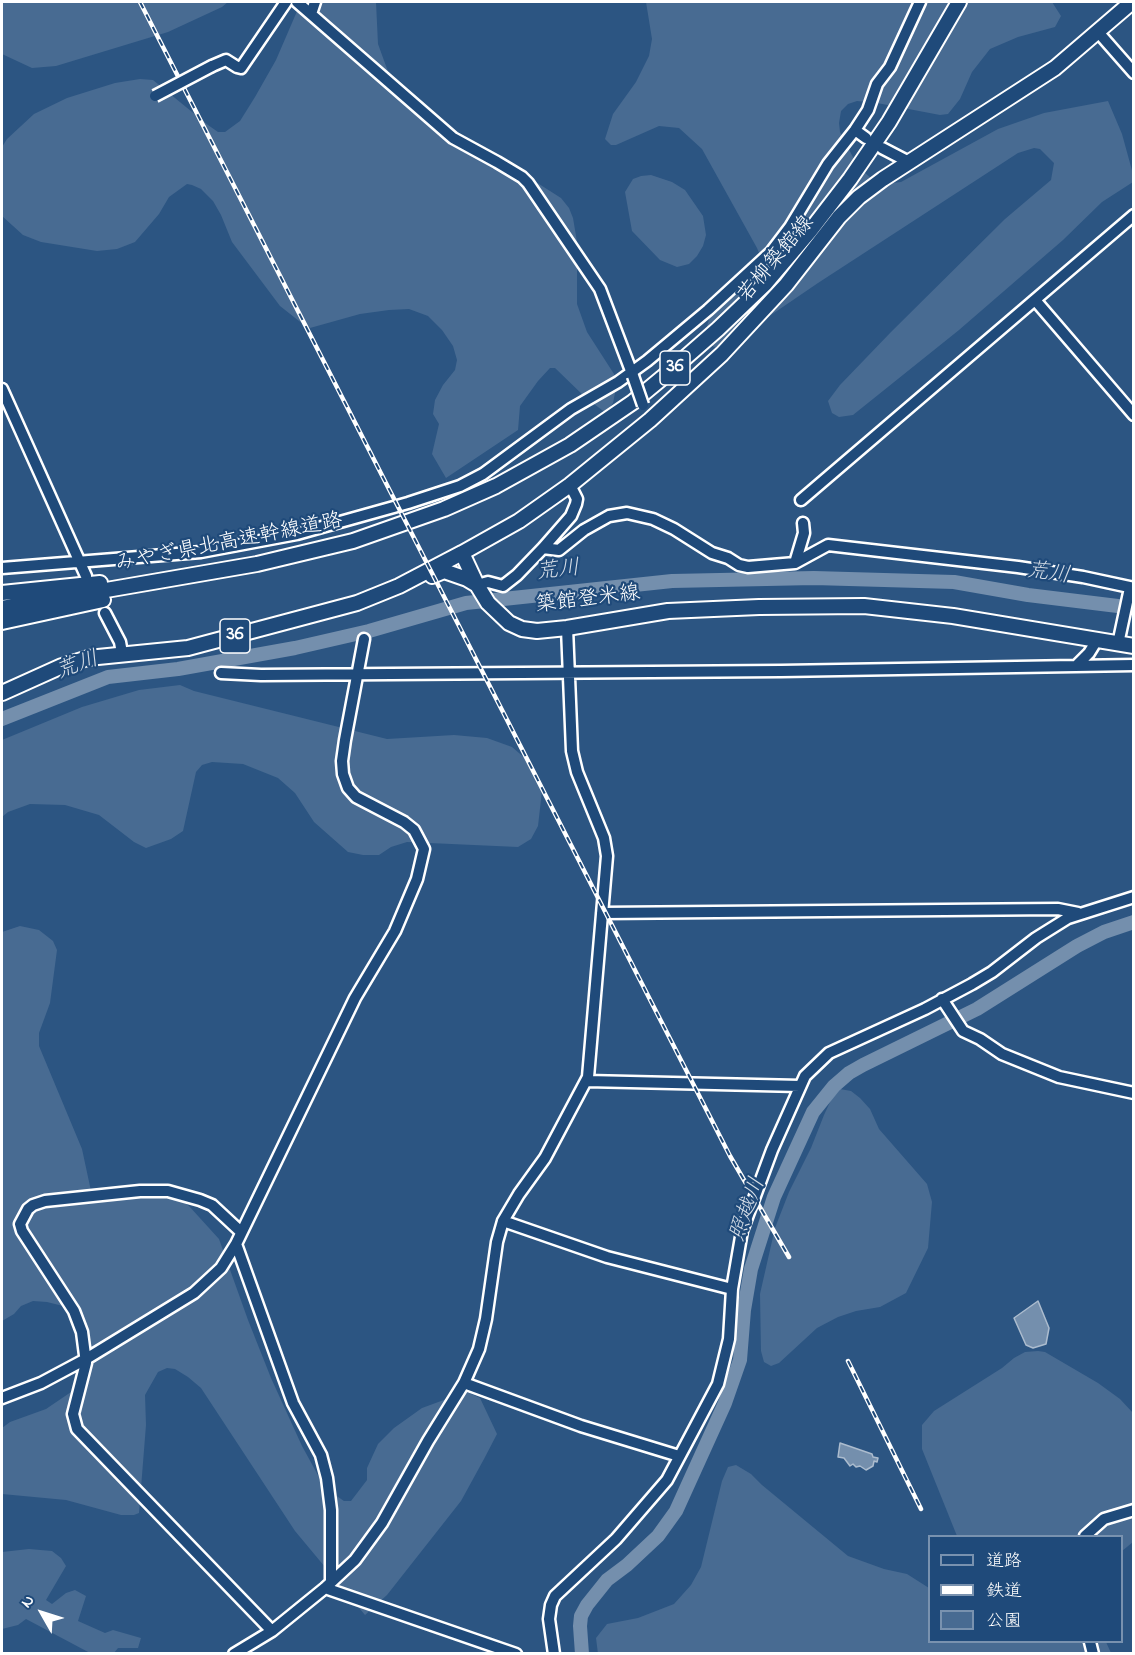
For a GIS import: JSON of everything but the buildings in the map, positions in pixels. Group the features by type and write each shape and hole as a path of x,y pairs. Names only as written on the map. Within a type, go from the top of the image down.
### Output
{"main road":[{"name":"みやぎ県北高速幹線道路","path":"2,609 257,564 353,541 444,508 496,486 570,445 633,402 704,342 765,284 850,179 889,122 959,2"},
{"name":"若柳築館線","path":"462,553 519,521 570,485 650,420 752,324 839,217 859,197 1055,68 1132,2"},
{"name":"36","path":"2,693 62,666 88,658 188,648 357,603 399,586 462,553"},
{"name":"築館登米線","path":"462,553 478,587 499,615 522,629 537,631 567,628 668,612 759,607 864,606 953,616 1134,646"},
{"path":"2,593 257,564"},
{"path":"2,622 257,564"},
{"path":"399,586 444,571 467,579 478,587"}],"street":[{"path":"155,96 226,60 241,68 285,2"},
{"path":"297,2 453,138 497,162 528,183 600,289 650,420"},
{"path":"310,14 315,2"},
{"path":"2,568 201,552 297,534 460,486 483,474 571,409 632,374 708,310 771,252 790,227 828,164 868,110 877,84 890,67 920,2"},
{"path":"1098,32 1134,72"},
{"path":"855,130 866,138"},
{"path":"882,148 909,162"},
{"path":"801,500 1134,215"},
{"path":"1035,300 1134,415"},
{"path":"2,389 86,576"},
{"path":"478,587 488,582 503,586 543,548 571,516 577,499 570,485"},
{"path":"543,548 559,550 584,530 609,516 627,513 653,519 674,529 712,553 748,567 795,563 828,545 1018,567 1083,577 1131,590 1118,644"},
{"path":"795,563 804,533 803,523"},
{"path":"105,613 120,642 122,653"},
{"path":"234,1653 272,1631 328,1585 355,1560 372,1540 464,1383 479,1349 486,1320 497,1242 503,1221 545,1158 587,1081 607,856 604,838 577,772 572,751 567,628"},
{"path":"2,1398 41,1383 86,1359 203,1286 221,1268 236,1244 355,998 395,931 423,859 424,849 414,830 404,822 356,797 348,788 343,774 345,740 364,639"},
{"path":"1076,666 1089,653 1096,640"},
{"path":"222,673 358,674 1134,665"},
{"path":"554,1653 549,1619 555,1596 624,1530 667,1480 718,1384 729,1339 732,1289 742,1231 772,1150 809,1071 829,1053 925,1009 972,984 1068,918 1134,897"},
{"path":"602,913 1058,909 1082,914"},
{"path":"942,999 963,1031 1002,1054 1059,1077 1134,1093"},
{"path":"587,1081 800,1086"},
{"path":"241,1232 212,1205 168,1191 140,1191 45,1201 28,1209 20,1224 22,1231 74,1311 82,1332 86,1359 73,1414 77,1430 272,1631"},
{"path":"503,1221 607,1257 732,1289"},
{"path":"236,1244 294,1403 321,1455 331,1510 328,1585"},
{"path":"464,1383 581,1426 679,1456"},
{"path":"1086,1535 1104,1520 1134,1510"},
{"path":"328,1585 516,1653"}],"green space":[{"path":"2,2 228,2 168,32 56,66 32,68 2,54"},
{"path":"301,2 376,2 378,44 390,77 430,120 539,184 561,198 569,208 577,242 577,304 587,332 614,374 613,403 606,413 586,398 555,368 550,368 520,406 518,430 446,478 432,454 439,424 433,414 435,400 455,370 457,360 453,346 428,316 409,309 389,310 360,314 310,328 280,306 232,242 213,201 201,189 192,185 187,184 169,197 159,214 135,242 117,249 97,251 41,242 23,235 2,216 2,147 7,139 34,114 67,98 115,83 140,79 153,80 208,125 218,132 225,132 240,121 255,97 276,60"},
{"path":"646,2 1052,2 1061,16 1055,27 1018,37 990,49 972,72 960,99 948,114 940,115 857,101 848,104 841,111 840,132 858,167 871,178 884,184 901,182 998,129 1044,113 1108,101 1122,134 1133,182 1102,202 1063,240 959,330 853,415 839,417 832,413 828,401 840,385 1005,219 1051,180 1054,163 1040,149 1034,148 1018,153 727,345 714,347 703,339 712,310 736,289 747,283 759,269 762,260 757,248 702,149 679,128 659,126 616,145 611,145 605,139 613,114 636,82 649,56 652,39"},
{"path":"651,175 672,182 685,190 703,216 706,235 703,246 689,264 677,267 660,260 632,231 625,192 633,179"},
{"path":"180,685 194,691 387,739 454,735 487,738 512,747 526,759 542,791 538,826 531,839 518,847 407,842 391,847 379,855 363,855 348,852 314,822 295,793 278,778 243,764 212,762 202,765 196,772 183,831 171,839 146,848 134,842 99,815 65,805 30,804 8,812 2,817 2,740 82,707 139,690"},
{"path":"20,926 39,930 53,941 57,950 50,1003 39,1033 39,1046 82,1149 91,1191 97,1196 117,1201 138,1190 177,1197 189,1206 219,1239 271,1378 302,1446 325,1488 344,1501 351,1501 367,1480 367,1468 378,1444 394,1428 422,1408 452,1397 467,1392 480,1398 497,1434 484,1459 461,1501 387,1595 365,1615 295,1531 201,1388 175,1369 167,1368 158,1372 145,1395 146,1425 139,1513 121,1515 66,1500 2,1494 2,1428 10,1422 46,1409 74,1390 77,1384 82,1347 73,1320 63,1306 33,1301 21,1306 14,1314 2,1321 2,932"},
{"path":"840,1089 851,1091 860,1098 870,1109 879,1129 927,1184 932,1202 928,1248 906,1293 880,1307 838,1317 817,1328 779,1363 771,1366 764,1362 761,1351 760,1294 775,1228 831,1100"},
{"path":"1025,1352 1045,1352 1098,1383 1120,1399 1133,1413 1133,1542 1123,1550 1123,1535 957,1535 922,1449 922,1425 934,1411"},
{"path":"736,1465 751,1474 848,1556 884,1569 907,1574 928,1587 928,1643 1106,1643 1111,1653 598,1654 596,1638 607,1624 638,1618 674,1604 691,1585 701,1567 722,1481 728,1467"},
{"path":"29,1549 52,1551 61,1558 66,1566 46,1600 52,1604 66,1593 75,1590 86,1596 78,1621 105,1633 113,1630 141,1638 138,1648 118,1648 114,1653 90,1653 26,1619 18,1625 2,1629 2,1552"}],"shaded area":[{"path":"1038,1301 1049,1328 1046,1344 1033,1348 1026,1345 1014,1318"},
{"path":"840,1443 872,1454 873,1457 878,1458 877,1462 874,1461 873,1466 866,1470 853,1464 850,1466 844,1458 838,1457"}],"waterway":[{"name":"荒川","path":"2,719 108,677 178,669 295,648 369,631 466,603 672,581 814,578 954,582 1028,595 1134,608"},
{"name":"照越川","path":"582,1654 581,1616 587,1605 607,1580 658,1536 676,1511 725,1403 740,1360 744,1310 751,1269 774,1197 813,1112 834,1086 849,1073 977,1009 1077,946 1104,932 1134,922"}],"railway":[{"path":"140,2 730,1156 789,1257"},
{"path":"848,1361 921,1509"}]}
